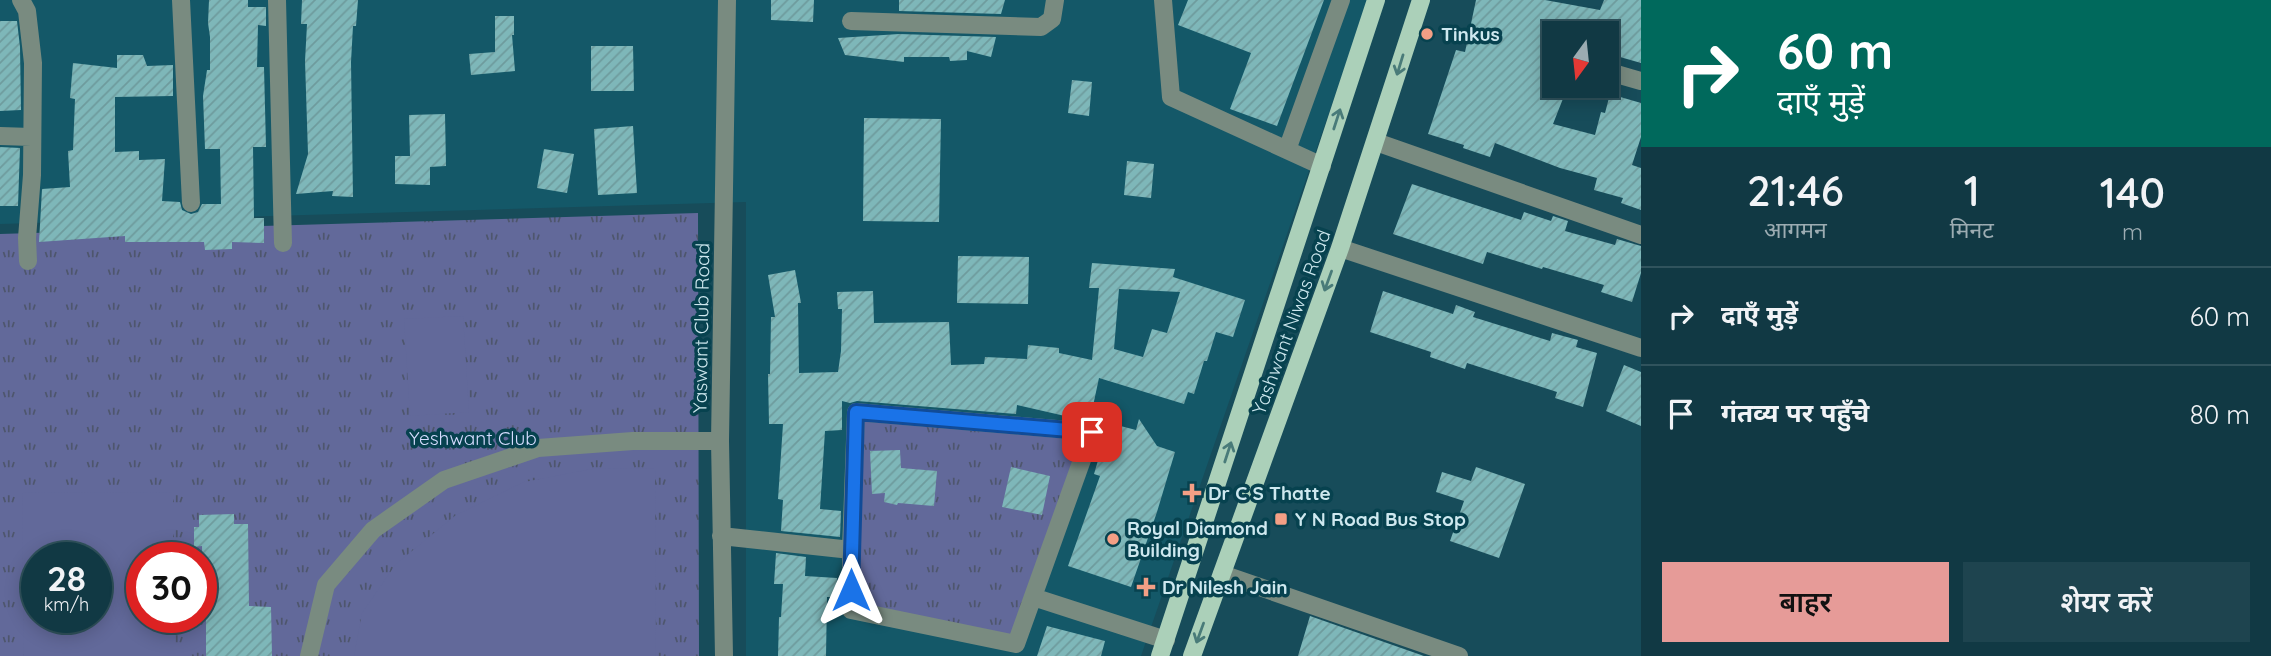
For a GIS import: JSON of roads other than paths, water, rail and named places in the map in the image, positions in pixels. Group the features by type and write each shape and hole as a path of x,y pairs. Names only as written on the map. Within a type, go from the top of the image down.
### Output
{"main road":[{"name":"Yashwant Niwas Road","path":"1163,648 1376,0"},
{"name":"Yashwant Niwas Road","path":"1192,656 1340,248 1421,0"}],"street":[{"path":"21,0 27,11 33,63 28,261"},
{"path":"181,0 191,203"},
{"path":"277,0 283,243"},
{"name":"Yaswant Club Road","path":"724,656 720,441 727,0"},
{"path":"851,21 1041,27 1052,19 1055,0"},
{"path":"1163,0 1171,97 1322,166"},
{"path":"1287,150 1341,0"},
{"path":"1619,75 1641,81"},
{"path":"0,136 31,137"},
{"path":"1376,142 1641,235"},
{"path":"1340,248 1641,348"},
{"path":"856,412 1092,432 1016,644 851,610 851,550 856,412"},
{"path":"309,656 326,585 373,530 444,480 538,448 633,441 720,441"},
{"path":"721,536 851,550"},
{"path":"1222,574 1459,656"},
{"path":"1032,597 1163,648"}],"place":[{"name":"Tinkus","path":"1427,34"},
{"name":"Dr C S Thatte","path":"1192,493"},
{"name":"Y N Road Bus Stop","path":"1281,519"},
{"name":"Royal Diamond Building","path":"1113,539"},
{"name":"Dr Nilesh Jain","path":"1146,587"}],"park label":[{"name":"Yeshwant Club","path":"473,438"}]}
